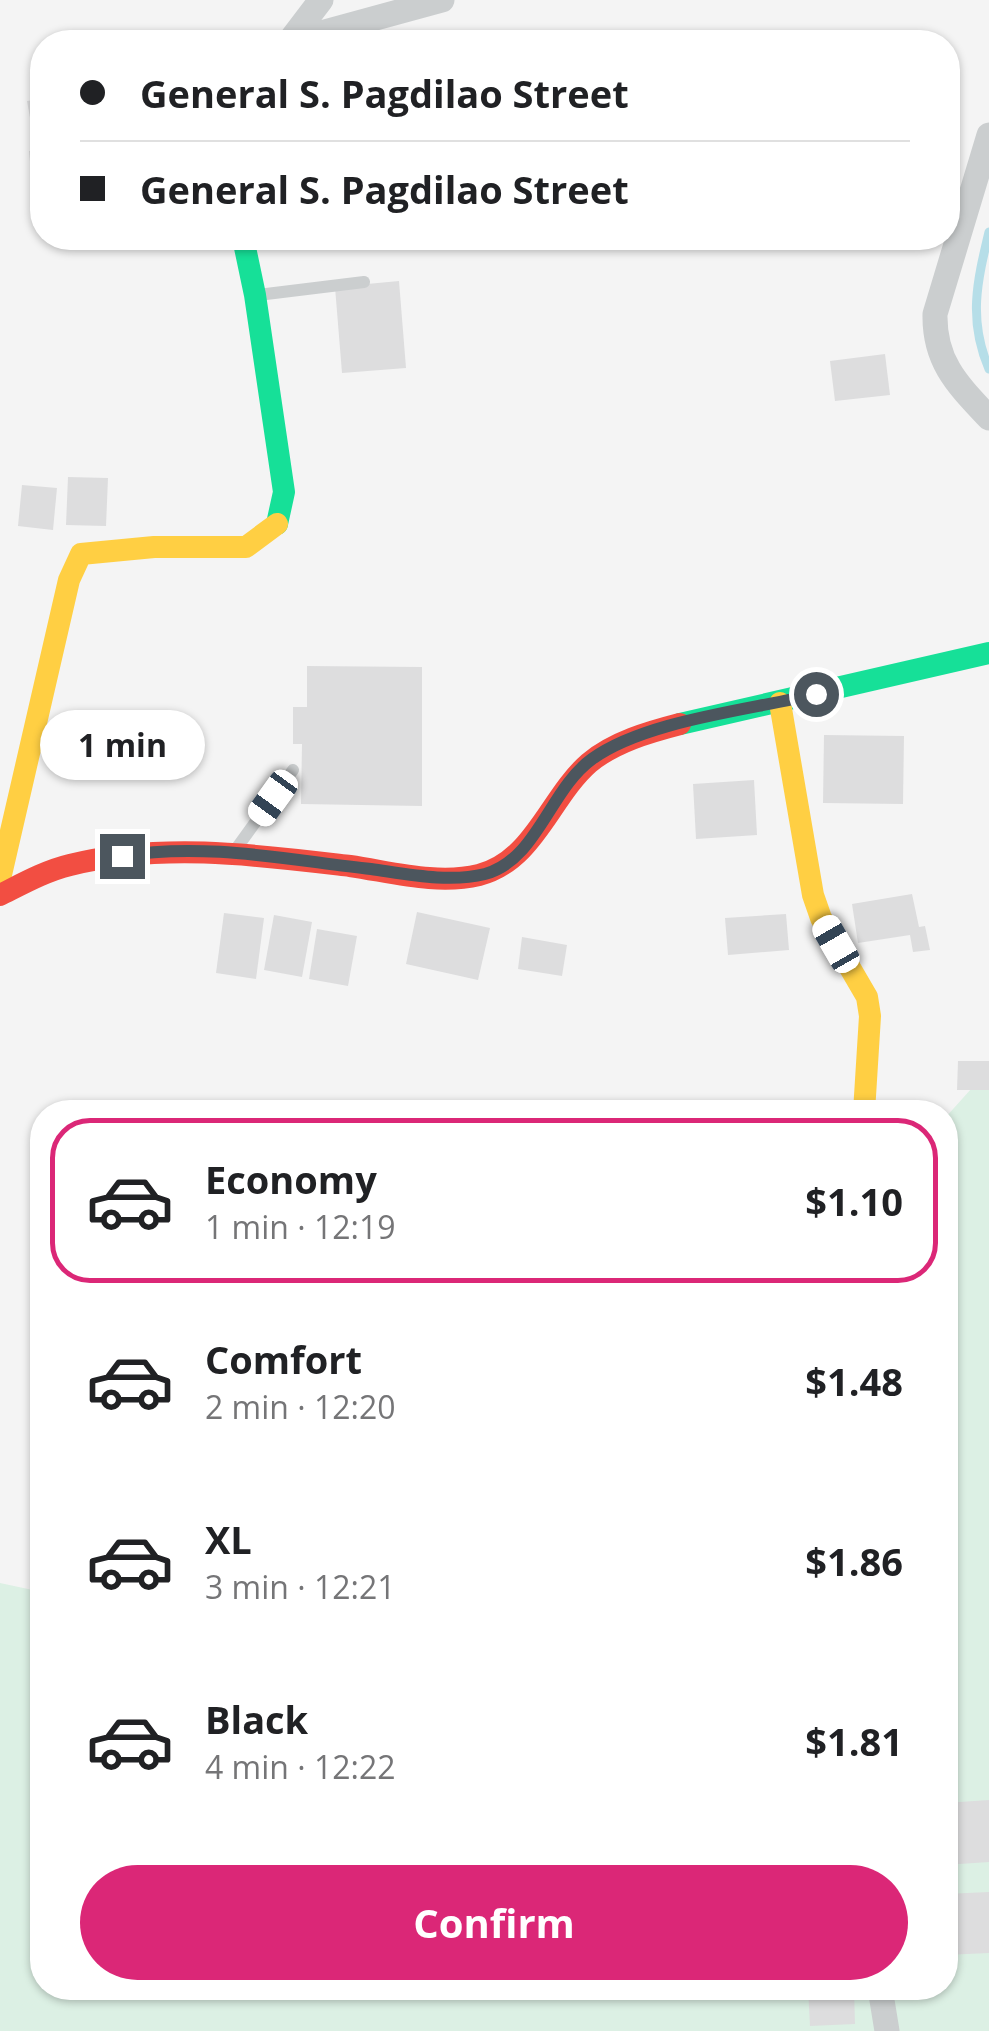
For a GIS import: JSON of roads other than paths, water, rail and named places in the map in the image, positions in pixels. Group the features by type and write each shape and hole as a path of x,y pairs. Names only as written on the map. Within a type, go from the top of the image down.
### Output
{"street":[{"path":"298,30 321,0"},
{"path":"333,30 442,0"},
{"path":"960,229 989,135"},
{"path":"0,878 65,594 81,554 246,547 276,524 284,492 247,250"},
{"path":"954,250 934,314 934,340 956,384 989,418"},
{"path":"0,895 69,866 149,852 233,853 457,878 480,875 507,864 521,850 576,772 592,758 668,726 989,653"},
{"path":"780,703 813,895 821,918 867,997 870,1016 865,1100"},
{"path":"882,2000 887,2031"}],"lane":[{"path":"256,295 364,282"},
{"path":"233,853 294,770"}],"waterway":[{"path":"989,232 977,301 978,334 989,369"}]}
